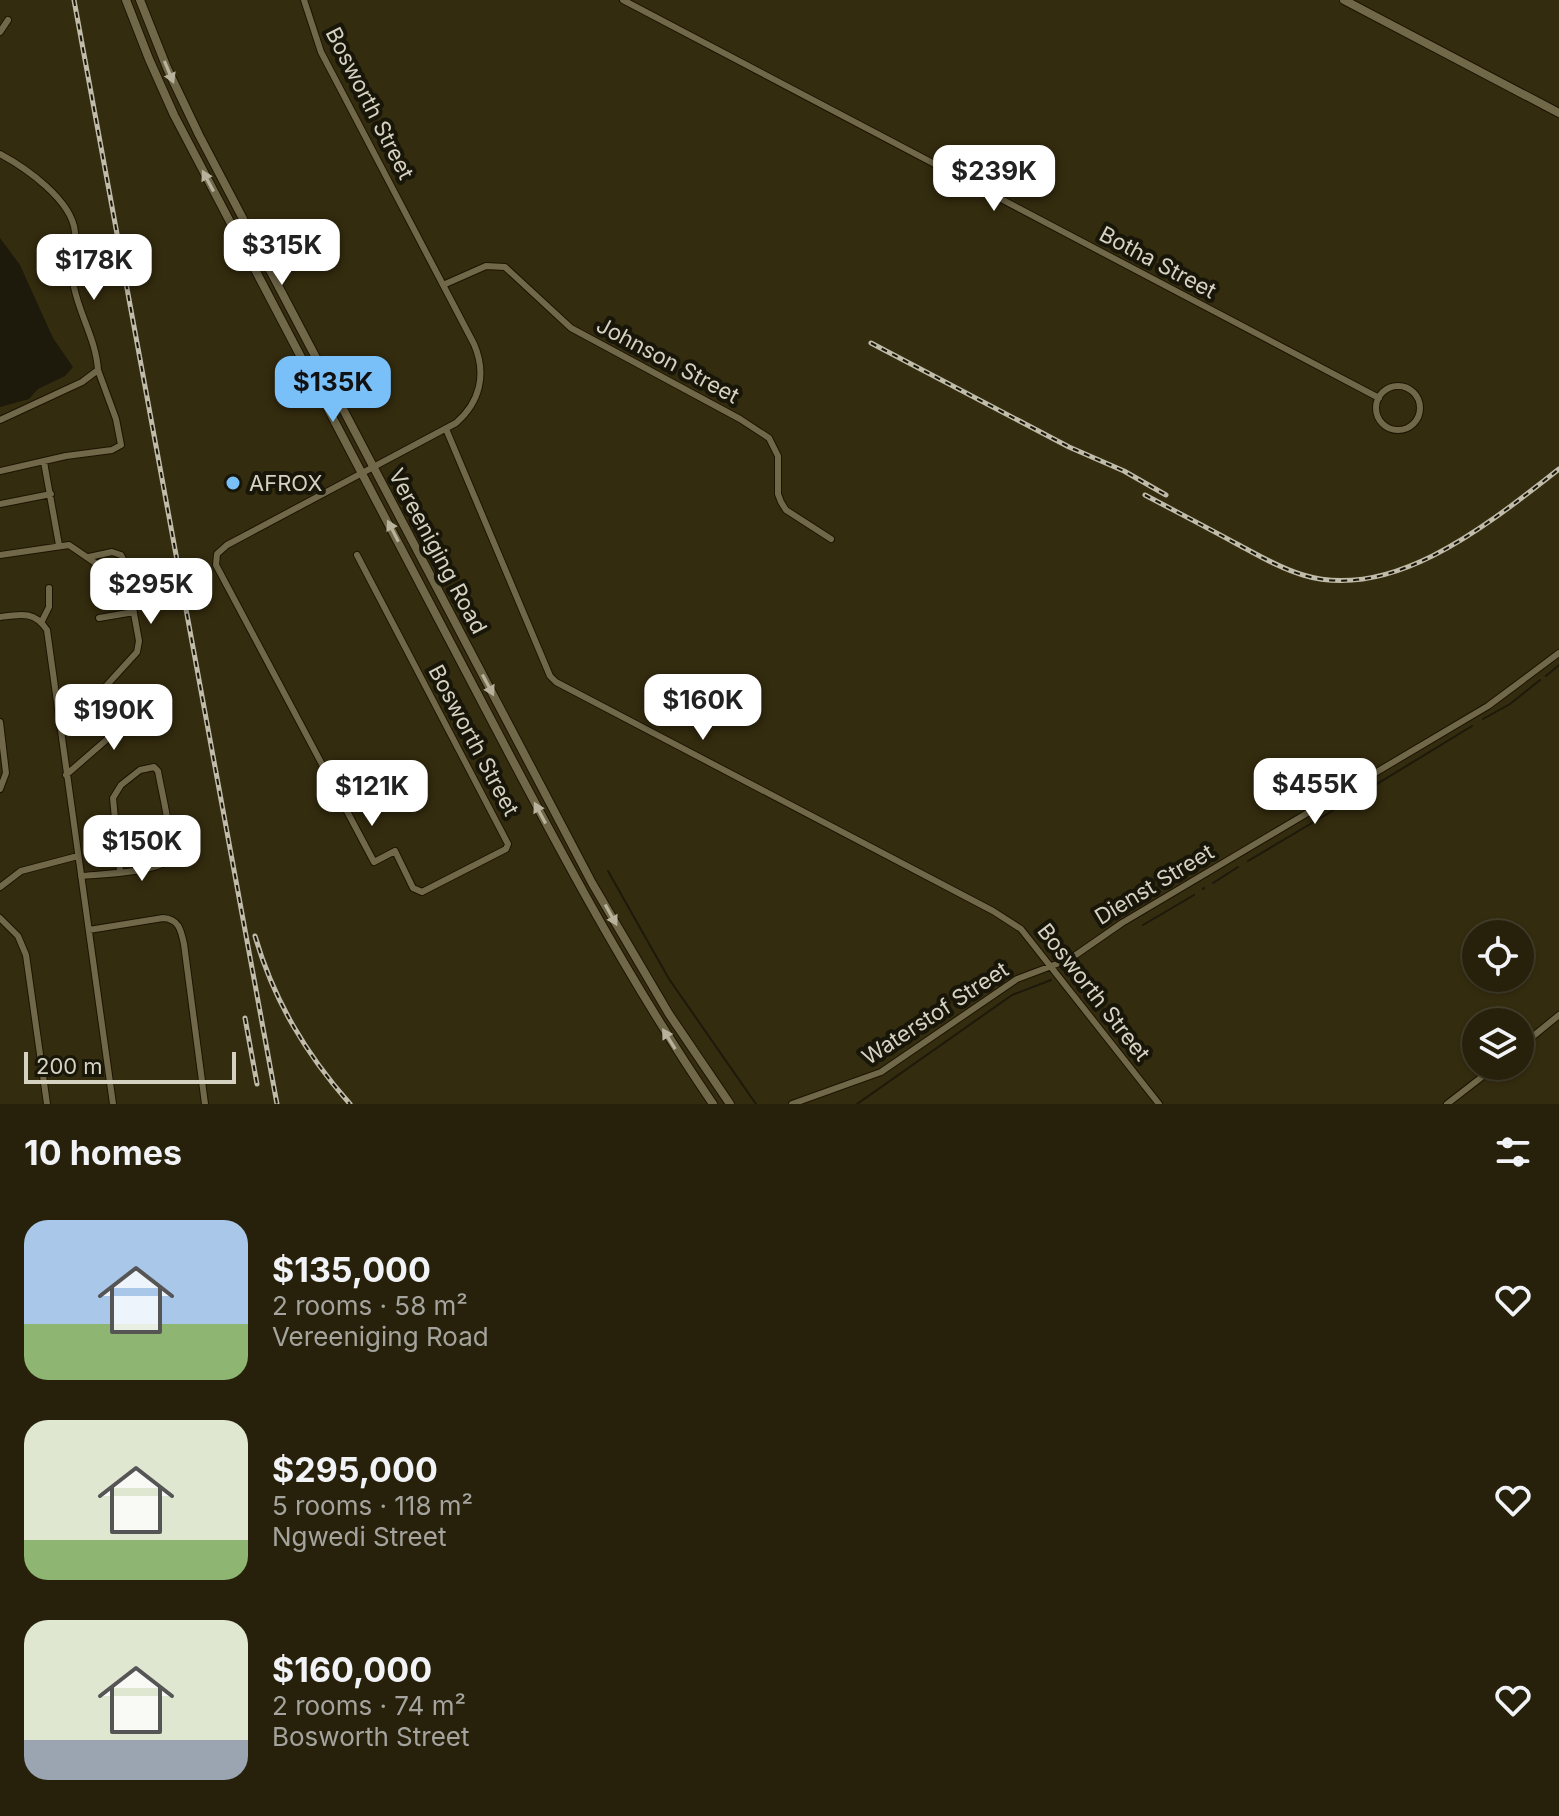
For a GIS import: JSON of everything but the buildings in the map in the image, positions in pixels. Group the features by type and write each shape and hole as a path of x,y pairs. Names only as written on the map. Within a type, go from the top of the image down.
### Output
{"main road":[{"name":"Vereeniging Road","path":"126,0 174,115 605,932 713,1104"},
{"name":"Vereeniging Road","path":"140,0 167,68 199,135 592,883 669,1014 730,1104"},
{"path":"1344,0 1559,113"}],"street":[{"name":"Bosworth Street","path":"304,0 321,52 474,344 481,363 481,374 467,414 446,429 227,545 217,554 216,565 374,862 395,851 413,888 425,891 506,849 508,844 357,555"},
{"name":"Botha Street","path":"623,0 1379,398"},
{"path":"0,32 8,20"},
{"path":"0,154 33,174 72,218 76,242 74,287 116,419 121,445 112,450 0,471"},
{"name":"Johnson Street","path":"443,285 486,266 505,267 571,328 740,419 774,444 778,456 778,494 786,510 831,539"},
{"path":"0,420 82,382 98,370"},
{"path":"1395,386 1409,388 1420,404 1418,418 1402,430 1388,428 1379,418 1376,405 1379,398 1395,386"},
{"name":"Bosworth Street","path":"446,429 545,669 556,682 993,911 1021,929 1159,1104"},
{"path":"44,462 59,545"},
{"path":"0,504 51,494"},
{"path":"0,555 59,545 75,548 127,583"},
{"path":"59,708 78,705 96,697 133,658 139,646 126,565 121,555 112,552 89,557"},
{"path":"42,621 49,607 49,588"},
{"path":"99,618 134,612"},
{"path":"0,617 24,614 42,621 47,630 113,1104"},
{"name":"Dienst Street","path":"1051,967 1070,959 1122,923 1488,706 1559,653"},
{"path":"66,775 143,708"},
{"path":"0,722 6,773 0,789"},
{"path":"81,876 120,871 162,865 170,856 158,771 154,767 140,770 121,785 113,798 120,871"},
{"path":"0,887 21,871 78,856"},
{"path":"0,918 18,936 26,955 47,1104"},
{"path":"89,930 163,918 171,918 178,925 184,944 205,1104"},
{"name":"Waterstof Street","path":"792,1104 881,1072 1017,979 1051,967"},
{"path":"1534,1036 1559,1015"},
{"path":"1447,1104 1478,1080"}],"shaded area":[{"path":"0,238 20,265 53,338 73,367 65,376 38,389 29,399 0,407"}],"waterway":[{"path":"1546,676 1559,665"},
{"path":"1483,719 1510,704 1540,680"},
{"path":"1349,801 1472,726"},
{"path":"1248,861 1339,807"},
{"path":"1213,883 1238,867"},
{"path":"608,871 669,979 756,1104"},
{"path":"1143,925 1194,895"},
{"path":"857,1104 1012,995 1051,980"}],"railway":[{"path":"74,0 277,1104"},
{"path":"871,343 1166,495"},
{"path":"1145,495 1277,565 1303,575 1337,581 1372,578 1440,552 1473,533 1559,469"},
{"path":"255,936 272,983 293,1026 319,1066 350,1104"},
{"path":"245,1018 257,1084"}],"place":[{"name":"AFROX","path":"233,483"}]}
